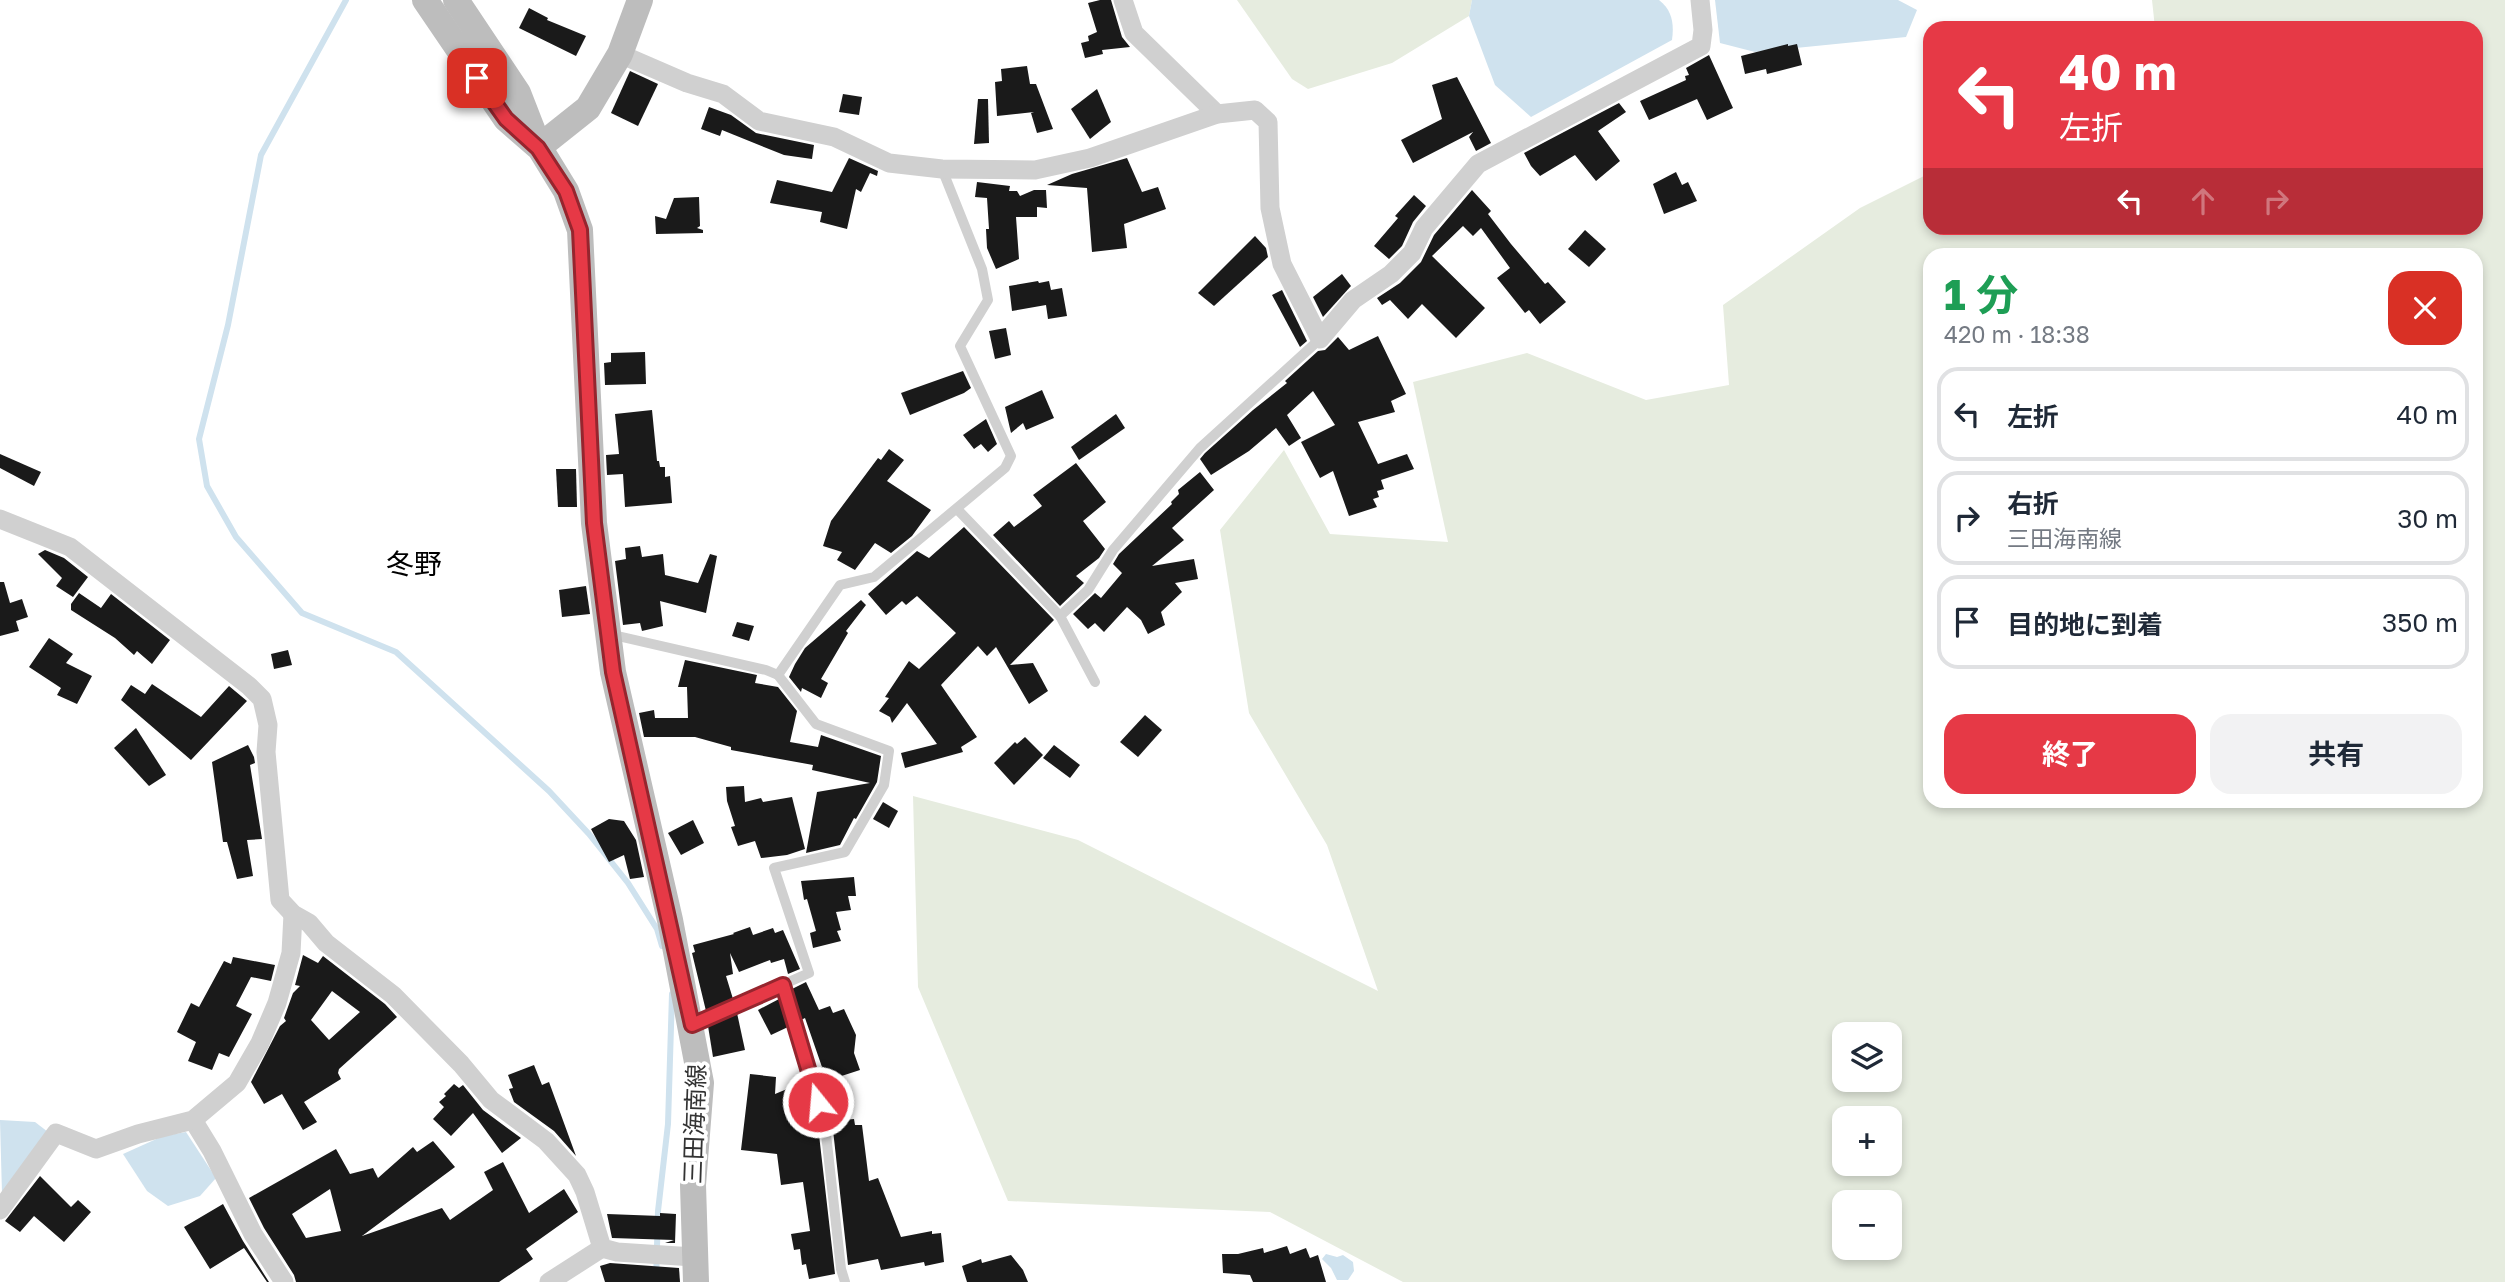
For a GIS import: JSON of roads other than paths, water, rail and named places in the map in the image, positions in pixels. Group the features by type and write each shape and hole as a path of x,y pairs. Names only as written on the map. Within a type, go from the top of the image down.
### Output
{"main road":[{"name":"三田海南線","path":"425,0 506,119 538,148"},
{"name":"三田海南線","path":"456,0 518,93 538,148 566,191 580,230 594,523 613,672 692,1025 701,1083 693,1185 695,1270"},
{"path":"538,148 588,108 620,54 640,0"}],"street":[{"path":"1123,0 1134,33 1217,114"},
{"path":"620,54 687,83 723,94 759,121 834,136 889,163 942,169 1035,170 1090,158 1217,114 1255,110 1269,122 1270,208 1282,264 1320,339 1353,299 1391,274 1412,253 1424,228 1478,164 1701,46 1703,30 1700,0"},
{"path":"0,519 70,547 249,686 262,699 268,725 266,752 281,900 293,914 309,923 326,943 393,995 461,1064 491,1100 546,1141 577,1175 585,1192 601,1248"},
{"path":"0,1210 56,1133 96,1149 138,1134 193,1121 237,1083 260,1043 277,1003 291,954 293,914"},
{"path":"193,1121 212,1151 253,1234 284,1282"},
{"path":"549,1282 601,1248 695,1270"}],"lane":[{"path":"778,675 840,585 874,578 1005,468 1011,456 960,346 988,300 982,269 942,169"},
{"path":"1060,617 1088,590 1113,550 1200,448 1320,339"},
{"path":"957,509 1060,617 1095,682"},
{"path":"608,634 766,670 778,675 816,724 889,751 884,785 845,852 774,868 810,973 692,1025"},
{"path":"783,985 825,1125 841,1269 845,1282"}],"water":[{"path":"1472,0 1659,0 1672,19 1672,40 1531,117 1495,85 1469,16"},
{"path":"1715,0 1898,0 1917,10 1906,37 1755,52 1720,43"},
{"path":"0,1120 35,1122 48,1132 2,1194"},
{"path":"186,1132 216,1178 200,1196 168,1206 147,1191 123,1154 163,1136"},
{"path":"1326,1254 1337,1257 1343,1255 1353,1262 1354,1271 1348,1280 1337,1280 1322,1259"}],"waterway":[{"path":"346,0 261,155 228,325 199,439 207,486 236,537 302,613 396,652 549,791 589,834 628,883 657,929 662,946"},
{"path":"656,1282 658,1211 668,1124 672,994"}],"district":[{"name":"冬野","path":"414,564"}]}
